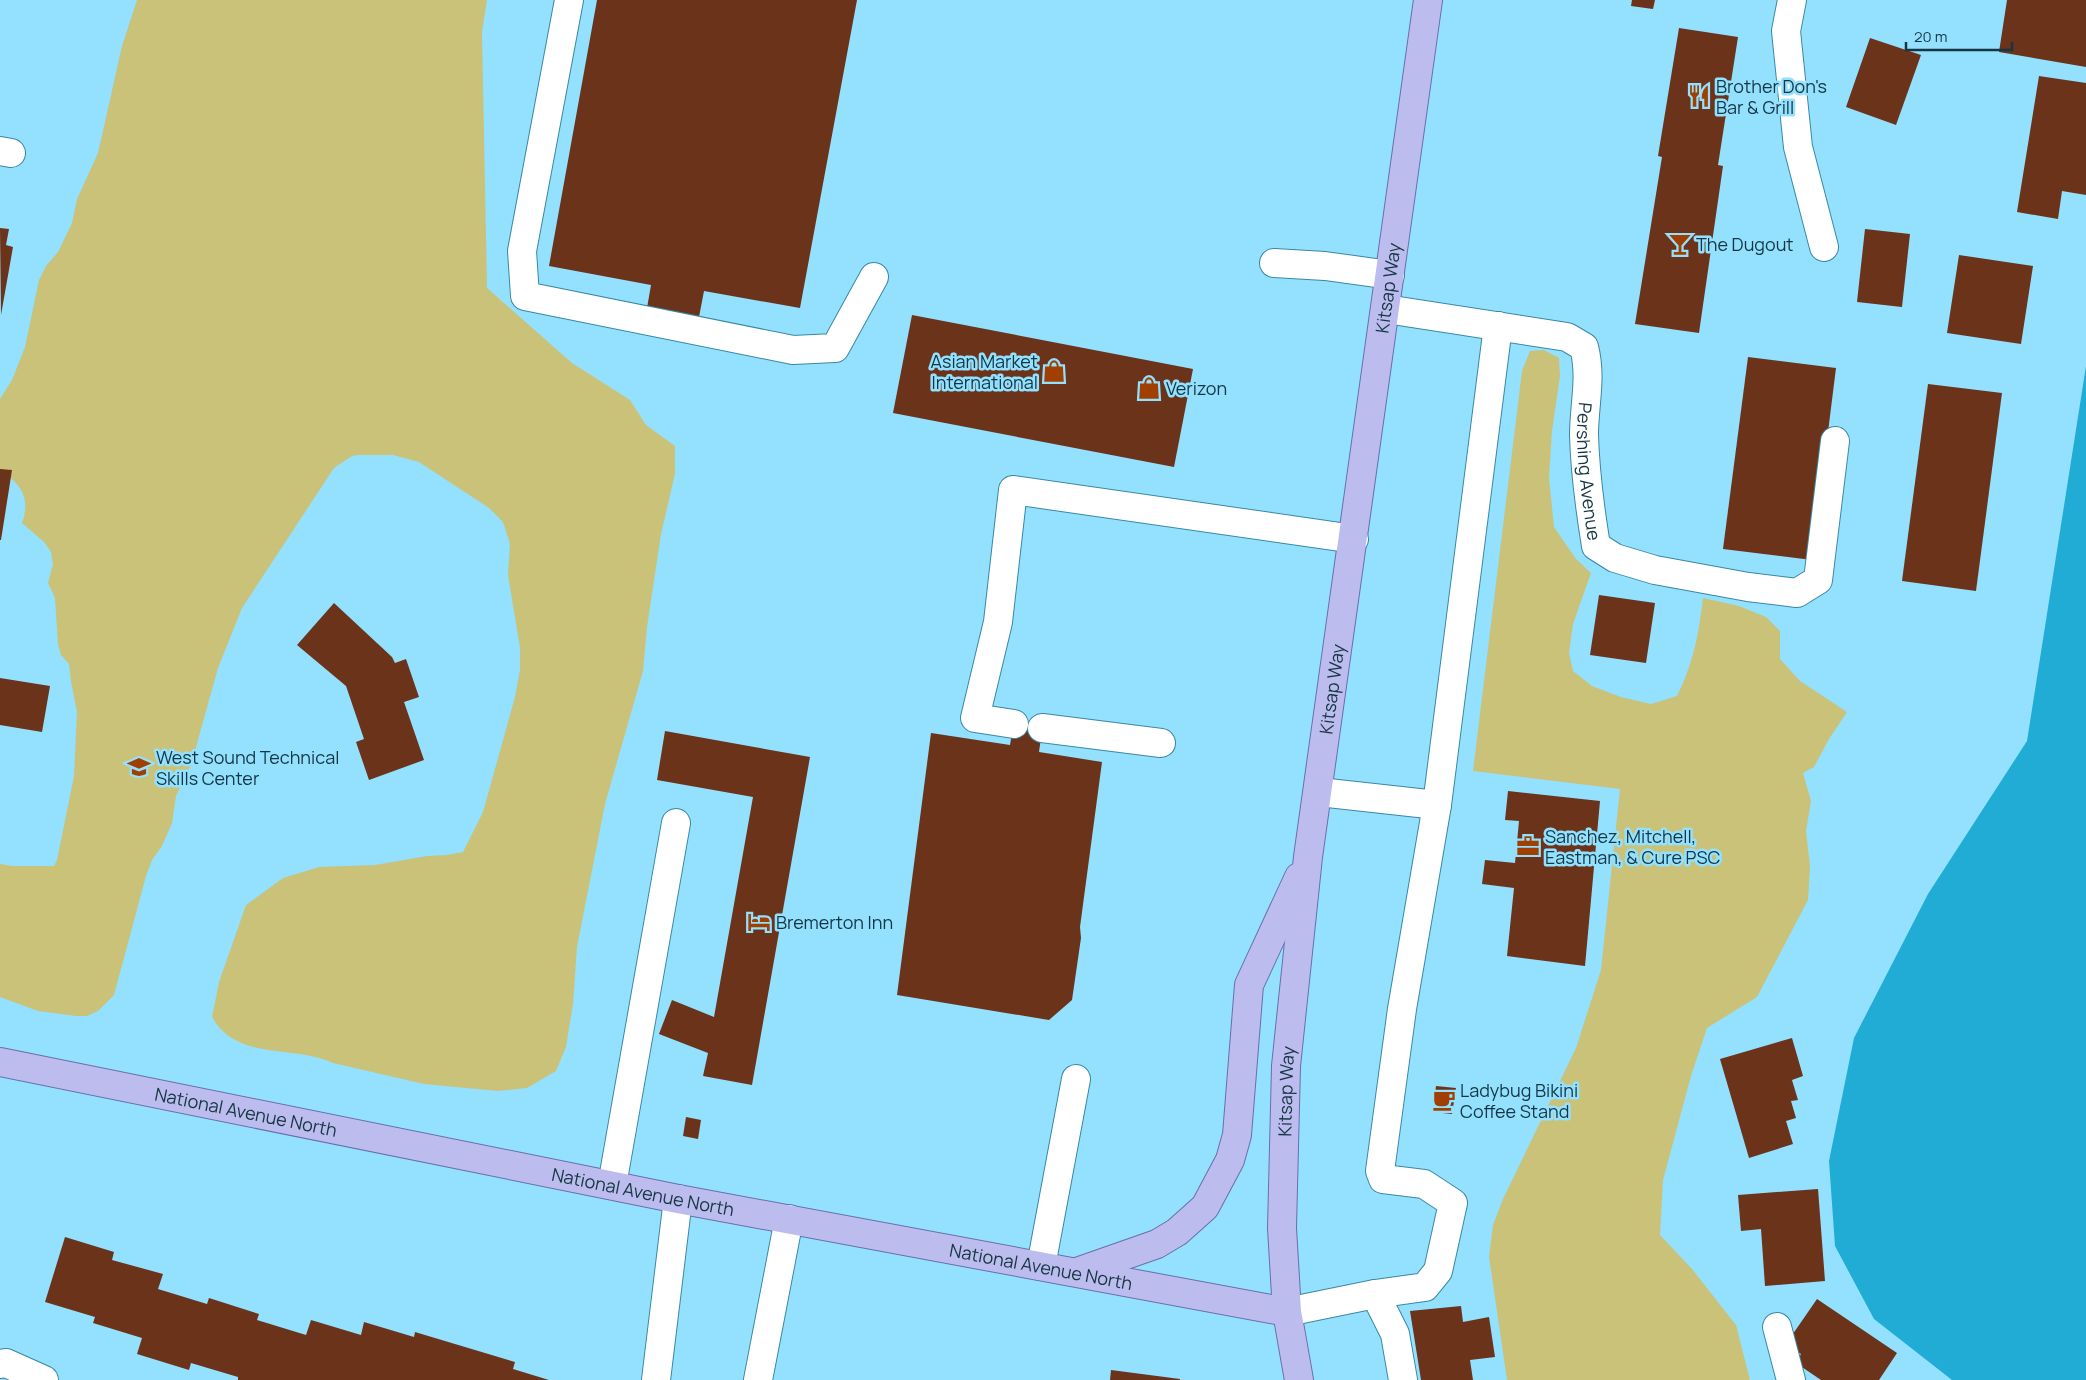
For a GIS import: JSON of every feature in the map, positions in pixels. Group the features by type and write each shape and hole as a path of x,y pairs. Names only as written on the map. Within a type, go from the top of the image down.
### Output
{"main road":[{"name":"Kitsap Way","path":"1299,1380 1287,1312 1282,1228 1286,1066 1308,857 1428,0"},
{"path":"1075,1272 1157,1244 1177,1232 1205,1207 1230,1160 1237,1135 1249,985 1308,857"},
{"name":"National Avenue North","path":"0,1062 678,1199 1287,1312"}],"street":[{"path":"569,0 522,251 525,296 792,350 835,348 874,277"},
{"path":"1792,0 1786,30 1798,147 1824,248"},
{"path":"1274,263 1325,266 1390,275"},
{"name":"Pershing Avenue","path":"1386,309 1567,337 1584,347 1588,365 1584,435 1590,510 1596,546 1615,558 1655,570 1797,593 1818,580 1835,442"},
{"path":"1287,1312 1375,1294 1425,1287 1438,1271 1453,1202 1424,1184 1383,1179 1380,1171 1402,1009 1437,805 1498,326"},
{"path":"1014,724 975,718 998,622 1013,490 1354,539"},
{"path":"1042,728 1161,743"},
{"path":"1318,792 1437,805"},
{"path":"612,1185 676,823"},
{"path":"1041,1266 1076,1080"},
{"path":"656,1380 678,1199"},
{"path":"758,1380 789,1219"},
{"path":"1375,1294 1395,1334 1403,1380"},
{"path":"1777,1327 1791,1380"},
{"path":"0,1364 6,1363 44,1380"}],"shaded area":[{"path":"137,0 487,0 482,32 487,288 572,363 630,400 646,425 675,446 675,474 661,534 647,627 643,671 605,804 577,947 573,1004 566,1047 556,1071 527,1088 498,1091 424,1084 301,1054 267,1050 236,1040 222,1031 212,1017 219,982 246,905 283,878 319,867 375,865 463,852 483,812 515,697 520,670 520,648 508,575 510,544 503,522 489,508 419,462 393,455 352,456 334,468 242,608 218,668 191,765 176,796 172,823 162,846 152,860 146,876 114,995 98,1011 87,1016 38,1011 0,997 0,864 12,866 54,866 57,860 74,776 77,712 69,664 61,655 58,644 55,598 48,583 53,564 51,552 44,542 22,523 25,499 19,486 0,470 0,399 12,380 25,347 39,280 46,266 58,252 72,223 77,199 98,153 122,46"},
{"path":"1544,350 1559,358 1560,376 1552,431 1549,478 1554,527 1576,559 1591,573 1573,624 1569,653 1573,671 1592,686 1621,697 1651,704 1677,696 1695,648 1703,598 1739,606 1766,617 1780,631 1780,659 1800,681 1847,712 1829,739 1814,767 1803,773 1811,801 1806,831 1810,866 1808,900 1757,997 1707,1028 1691,1076 1663,1180 1660,1235 1692,1269 1736,1325 1750,1380 1507,1380 1489,1257 1493,1225 1503,1199 1576,1048 1601,970 1620,789 1473,771 1522,371 1530,351"}],"water":[{"path":"2086,366 2086,1380 1952,1380 1874,1319 1835,1246 1829,1161 1854,1038 1928,894 2027,741"}],"building":[{"path":"597,0 857,0 800,308 704,291 699,317 647,308 651,285 549,266"},
{"path":"1632,0 1655,0 1653,9 1631,6"},
{"path":"2007,0 2086,0 2086,67 1999,52"},
{"path":"1679,28 1738,37 1718,165 1723,166 1699,333 1635,324 1662,157 1658,156"},
{"path":"1870,38 1921,55 1896,125 1846,107"},
{"path":"2039,76 2086,83 2086,195 2062,191 2058,219 2017,212"},
{"path":"0,228 9,229 6,245 13,247 1,315"},
{"path":"1865,229 1910,234 1902,307 1857,302"},
{"path":"1959,255 2033,266 2021,344 1947,333"},
{"path":"912,315 1193,369 1174,467 893,413"},
{"path":"1748,357 1836,368 1812,560 1723,549"},
{"path":"1928,384 2002,393 1976,591 1902,581"},
{"path":"0,469 12,470 1,540 0,540"},
{"path":"1599,595 1655,603 1646,663 1590,655"},
{"path":"334,603 392,657 395,663 406,659 419,697 404,702 424,760 369,780 356,742 364,739 346,686 297,645"},
{"path":"0,678 50,686 42,732 0,725"},
{"path":"1014,721 1043,724 1039,752 1102,762 1072,1000 1049,1020 897,995 931,733 1010,745"},
{"path":"665,731 810,757 752,1085 703,1076 708,1053 659,1034 672,1000 714,1017 753,797 657,780"},
{"path":"1508,791 1600,801 1585,966 1507,956 1514,888 1482,884 1485,860 1515,863 1519,821 1505,820"},
{"path":"1792,1038 1803,1076 1792,1080 1798,1100 1791,1101 1796,1118 1786,1121 1793,1144 1749,1158 1720,1059"},
{"path":"1436,1086 1456,1088 1452,1114 1433,1112"},
{"path":"686,1117 701,1120 698,1139 683,1136"},
{"path":"1818,1189 1825,1281 1765,1286 1761,1229 1741,1231 1738,1195"},
{"path":"65,1237 114,1252 112,1260 163,1274 158,1289 207,1304 209,1298 259,1314 257,1320 306,1335 311,1320 361,1335 364,1322 414,1337 415,1332 515,1362 513,1369 549,1380 238,1380 238,1377 191,1363 189,1370 137,1354 142,1338 93,1323 95,1317 45,1302"},
{"path":"1817,1299 1897,1353 1879,1380 1821,1380 1796,1363 1801,1354 1786,1344"},
{"path":"1461,1306 1463,1322 1489,1317 1495,1357 1470,1360 1473,1380 1421,1380 1410,1311"},
{"path":"1111,1370 1180,1379 1180,1380 1110,1380"}],"place":[{"name":"Brother Don's Bar & Grill","path":"1699,96"},
{"name":"The Dugout","path":"1680,244"},
{"name":"Asian Market International","path":"1054,371"},
{"name":"Verizon","path":"1149,388"},
{"name":"West Sound Technical Skills Center","path":"139,767"},
{"name":"Sanchez, Mitchell, Eastman, & Cure PSC","path":"1528,846"},
{"name":"Bremerton Inn","path":"759,922"},
{"name":"Ladybug Bikini Coffee Stand","path":"1444,1100"}]}
